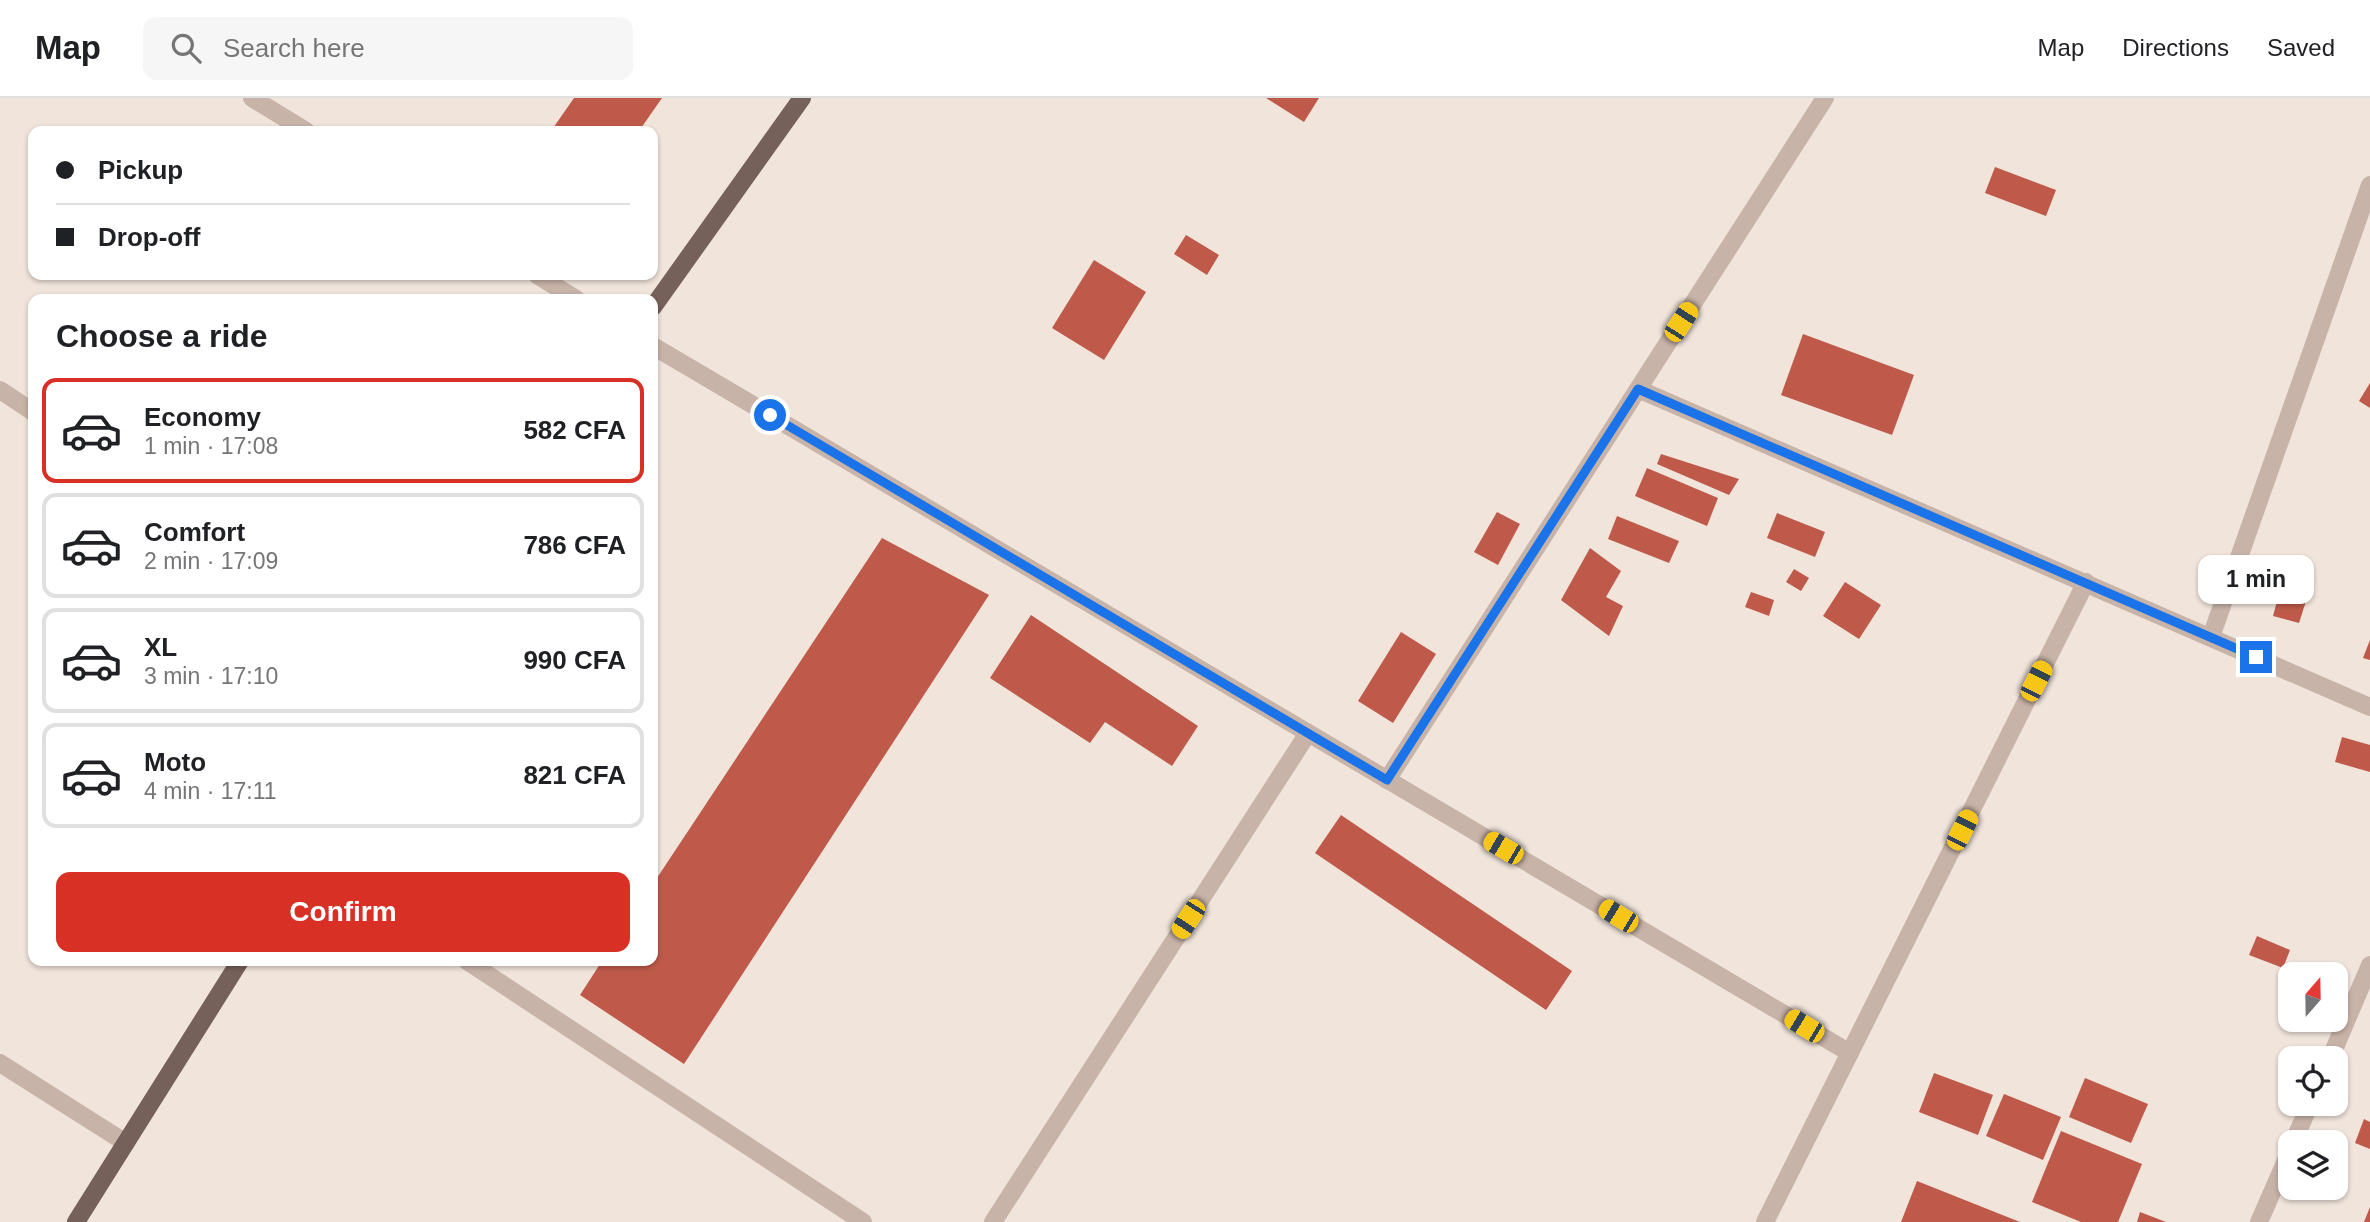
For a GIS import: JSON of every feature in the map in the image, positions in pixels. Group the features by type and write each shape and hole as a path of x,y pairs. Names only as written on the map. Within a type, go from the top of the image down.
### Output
{"main road":[{"path":"658,300 802,98"},
{"path":"76,1222 237,966"}],"street":[{"path":"252,98 298,126"},
{"path":"1387,780 1825,98"},
{"path":"2211,637 2370,185"},
{"path":"545,280 568,294"},
{"path":"658,349 1850,1053"},
{"path":"1638,389 2370,707"},
{"path":"0,390 28,409"},
{"path":"1765,1222 2086,582"},
{"path":"993,1222 1308,733"},
{"path":"2336,1046 2370,965"},
{"path":"475,966 863,1222"},
{"path":"0,1063 126,1143"},
{"path":"2259,1222 2278,1179"}],"building":[{"path":"574,98 662,98 642,126 554,126"},
{"path":"1266,98 1319,98 1304,122"},
{"path":"1995,167 2056,190 2046,216 1985,193"},
{"path":"1186,235 1219,255 1207,275 1174,254"},
{"path":"1094,260 1146,292 1104,360 1052,328"},
{"path":"1803,334 1914,375 1892,435 1781,395"},
{"path":"2370,383 2370,408 2359,401"},
{"path":"1661,454 1739,479 1729,495 1657,464"},
{"path":"1647,468 1718,498 1707,526 1635,496"},
{"path":"1497,512 1520,524 1498,565 1474,552"},
{"path":"1777,513 1825,532 1815,557 1767,538"},
{"path":"1617,516 1679,541 1669,563 1608,539"},
{"path":"882,538 989,595 684,1064 580,995 599,966 658,966 658,876"},
{"path":"1590,548 1621,571 1606,597 1623,606 1609,636 1561,600"},
{"path":"1794,569 1809,578 1801,591 1786,582"},
{"path":"1845,582 1881,605 1859,639 1823,616"},
{"path":"1751,592 1774,600 1769,616 1745,607"},
{"path":"2279,594 2306,601 2299,623 2273,616"},
{"path":"1031,615 1198,726 1172,766 1105,722 1090,743 990,678"},
{"path":"1401,632 1436,654 1393,723 1358,701"},
{"path":"2370,640 2370,660 2363,658"},
{"path":"2342,737 2370,745 2370,772 2335,762"},
{"path":"1341,815 1572,971 1546,1010 1315,853"},
{"path":"2257,936 2290,950 2285,962 2278,962 2278,966 2249,955"},
{"path":"1934,1073 1993,1095 1978,1135 1919,1112"},
{"path":"2085,1078 2148,1104 2131,1143 2069,1117"},
{"path":"2004,1094 2061,1117 2043,1160 1986,1136"},
{"path":"2364,1119 2370,1122 2370,1149 2355,1143"},
{"path":"2061,1131 2142,1164 2118,1222 2081,1222 2032,1202"},
{"path":"1917,1181 2020,1222 1901,1222"},
{"path":"2370,1207 2370,1222 2364,1222"},
{"path":"2140,1212 2166,1222 2137,1222"}],"route":[{"path":"770,415 1387,780 1638,389 2256,657"}]}
